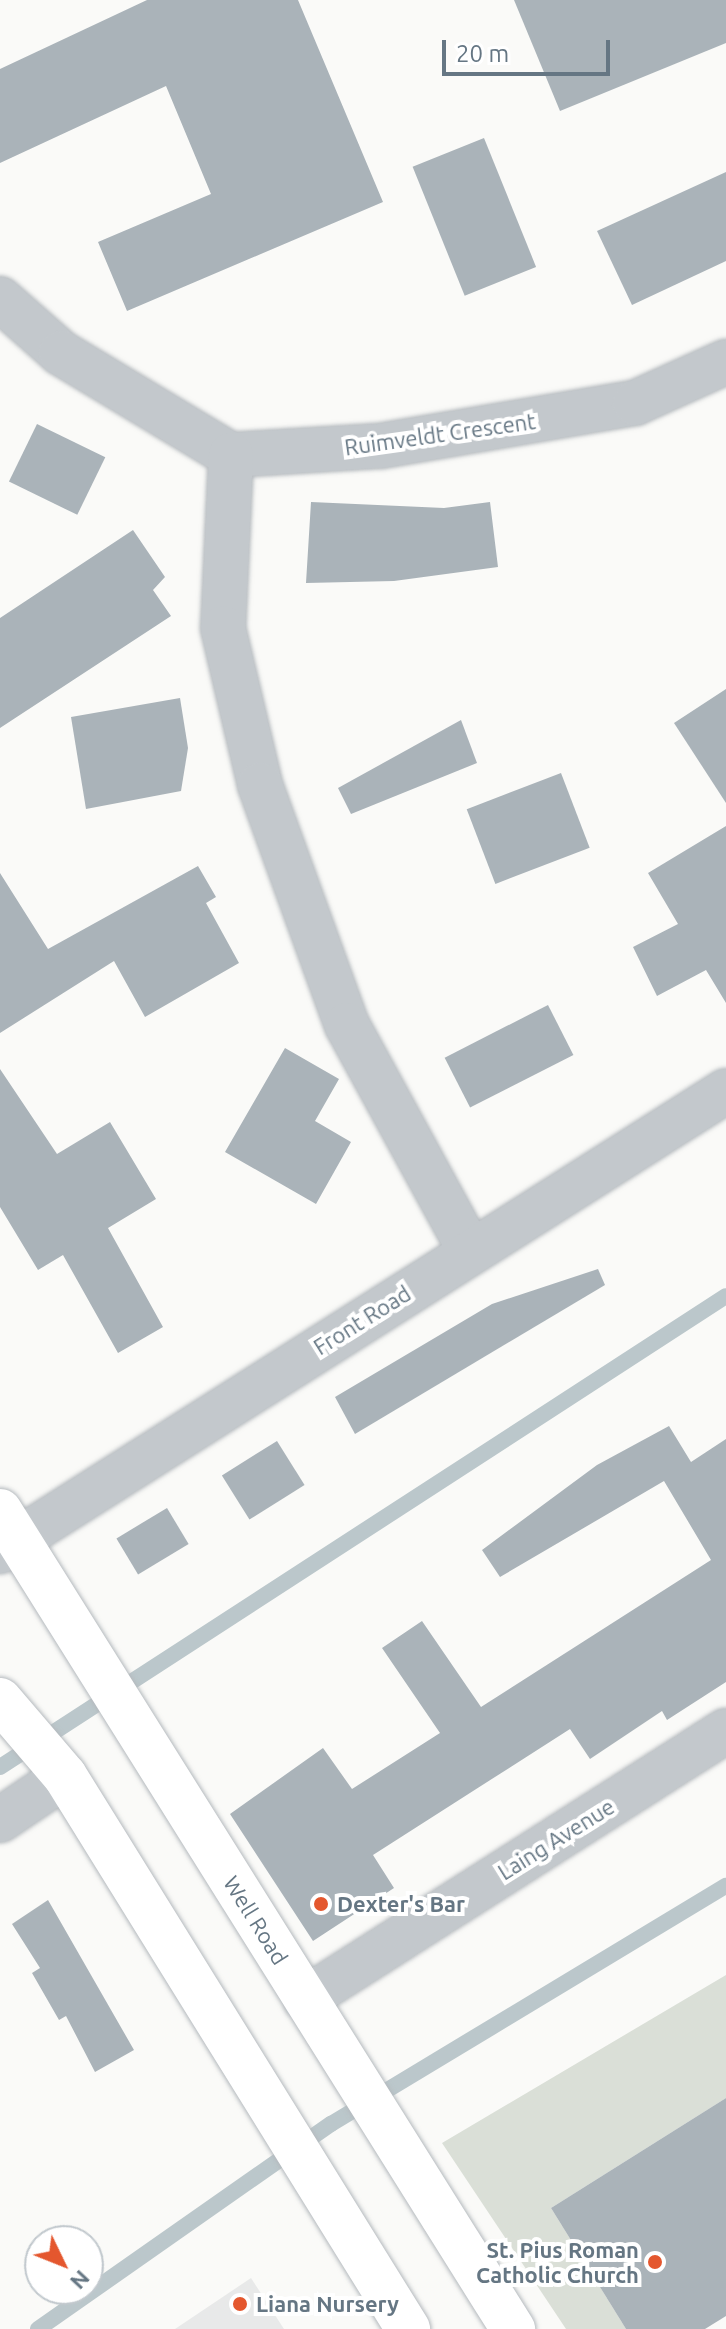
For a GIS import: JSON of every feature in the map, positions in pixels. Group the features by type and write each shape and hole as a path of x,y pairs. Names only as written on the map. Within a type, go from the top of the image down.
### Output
{"main road":[{"name":"Well Road","path":"6,1533 414,2168 513,2329"},
{"path":"0,1700 65,1776 248,2066 408,2329"}],"street":[{"path":"0,299 61,353 231,455 223,628 260,785 347,1025 470,1251"},
{"name":"Ruimveldt Crescent","path":"231,455 380,446 635,403 726,362"},
{"name":"Front Road","path":"6,1533 470,1251 726,1091"},
{"name":"Laing Avenue","path":"313,2014 726,1731"},
{"path":"0,1820 65,1776"}],"shaded area":[{"path":"726,1975 726,2098 551,2208 626,2329 566,2329 442,2143"},
{"name":"Liana Nursery","path":"251,2278 284,2329 175,2329"}],"building":[{"path":"147,0 298,0 383,202 127,311 98,242 211,194 166,86 0,163 0,69"},
{"path":"514,0 726,0 726,43 560,111"},
{"path":"484,138 536,267 465,296 413,167"},
{"path":"726,172 726,261 632,305 597,231"},
{"path":"37,424 105,457 77,515 9,482"},
{"path":"311,502 444,508 490,502 498,567 394,581 306,583"},
{"path":"133,530 165,577 153,590 171,616 0,728 0,618"},
{"path":"726,689 726,803 674,723"},
{"path":"180,698 188,748 181,791 86,809 71,717"},
{"path":"461,720 477,763 351,814 338,788"},
{"path":"561,773 590,848 495,884 467,809"},
{"path":"726,826 726,1003 706,970 657,996 633,947 678,924 648,873"},
{"path":"198,866 216,897 206,903 239,963 145,1017 114,961 0,1033 0,873 48,949"},
{"path":"548,1005 573,1055 470,1108 445,1058"},
{"path":"285,1048 339,1079 315,1121 351,1142 316,1204 225,1152"},
{"path":"0,1069 57,1154 110,1122 156,1199 108,1228 163,1327 118,1353 63,1255 38,1270 0,1207"},
{"path":"598,1269 605,1285 355,1434 335,1397 492,1304"},
{"path":"669,1426 691,1462 726,1439 726,1682 667,1720 662,1711 590,1759 570,1729 373,1855 394,1888 313,1941 230,1814 323,1748 352,1789 440,1733 382,1648 422,1621 481,1707 711,1560 664,1481 500,1577 482,1550 597,1465"},
{"path":"277,1441 305,1485 249,1520 222,1475"},
{"path":"167,1508 189,1544 138,1574 116,1538"},
{"path":"48,1900 134,2050 95,2072 66,2016 59,2020 32,1973 40,1968 12,1924"},
{"name":"St. Pius Roman Catholic Church","path":"726,2098 726,2316 705,2329 626,2329 551,2208"}],"waterway":[{"path":"0,1767 726,1296"},
{"path":"38,2329 331,2124 726,1886"}],"place":[{"name":"Dexter's Bar","path":"321,1904"},
{"name":"St. Pius Roman Catholic Church","path":"655,2262"},
{"name":"Liana Nursery","path":"240,2304"}]}
